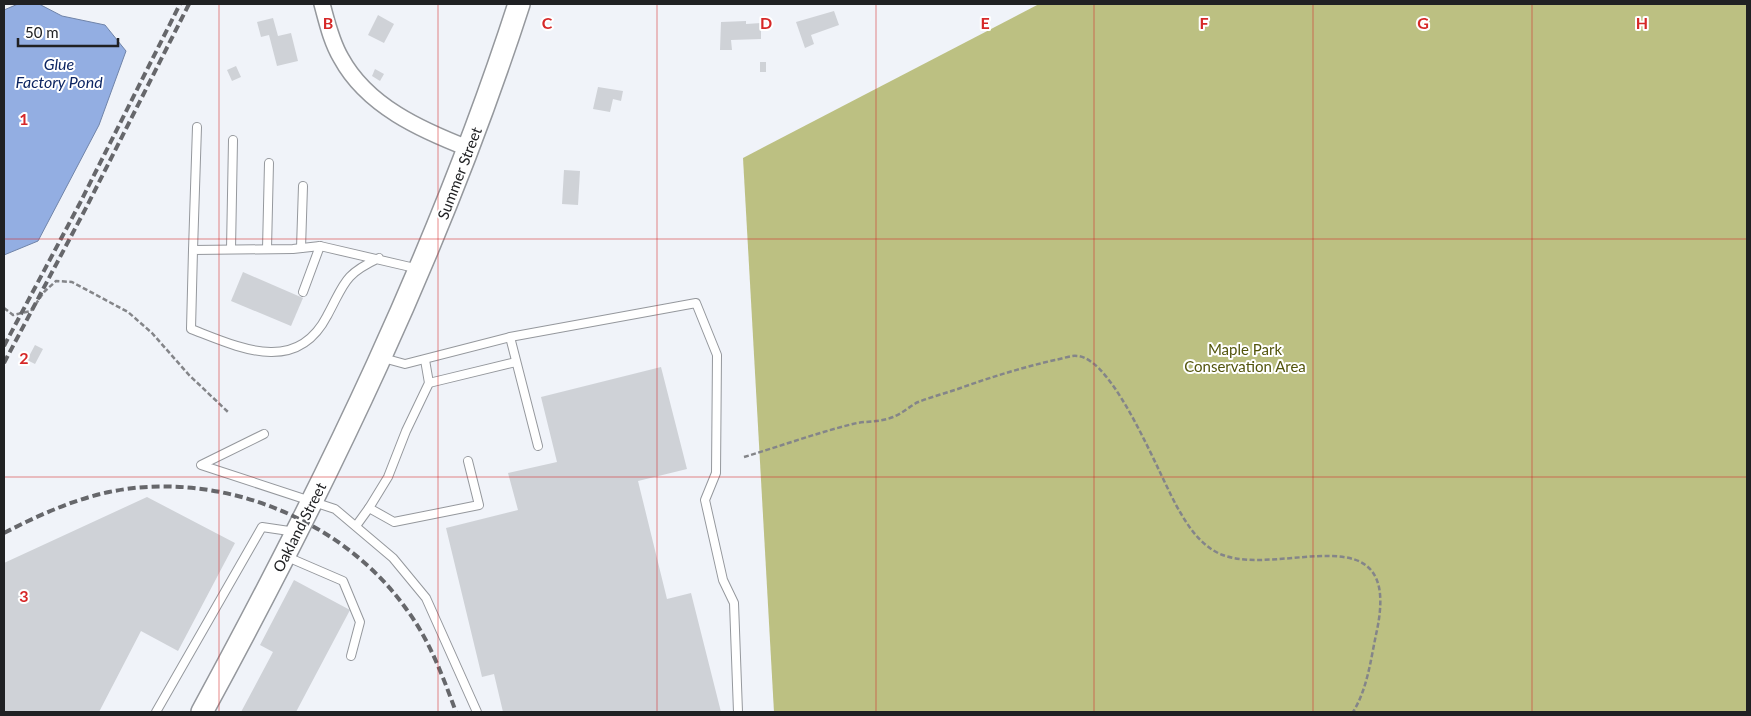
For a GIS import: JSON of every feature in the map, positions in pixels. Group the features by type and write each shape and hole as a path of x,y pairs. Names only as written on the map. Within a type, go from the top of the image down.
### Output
{"main road":[{"name":"Summer Street","path":"386,348 421,270 470,149 519,4"},
{"name":"Oakland Street","path":"202,712 297,532 386,348"}],"street":[{"path":"322,4 333,43 342,60 372,95 418,128 470,149"}],"lane":[{"path":"197,127 191,329 250,351 278,351 293,348 311,338 326,318 343,282 356,269 379,258"},
{"path":"231,250 233,140"},
{"path":"267,250 269,163"},
{"path":"302,248 303,186"},
{"path":"193,250 267,250 320,246 379,258 421,270"},
{"path":"303,292 320,246"},
{"path":"386,348 405,364 510,338 696,303 717,355 716,473 705,500 723,580 734,603 738,712"},
{"path":"510,338 538,446"},
{"path":"356,526 388,477 406,431 429,382 426,360"},
{"path":"429,382 516,362"},
{"path":"264,434 201,465 335,508 392,558 426,598 477,712"},
{"path":"369,508 394,522 479,505 468,460"},
{"path":"156,712 262,526 297,532"},
{"path":"284,556 343,581 360,622 351,656"}],"path":[{"path":"4,308 14,316 30,311 44,292 56,281 72,282 128,312 152,333 189,375 228,412"},
{"path":"744,457 858,423 883,420 896,416 917,403 1018,368 1077,356 1091,360 1102,371 1143,434 1182,516 1195,536 1208,547 1221,554 1248,559 1342,557 1358,559 1372,569 1380,591 1378,622 1366,682 1353,712"}],"green space":[{"name":"Maple Park Conservation Area","path":"1039,4 1747,4 1747,712 774,712 743,158"}],"water":[{"name":"Glue Factory Pond","path":"18,4 39,4 62,16 105,25 126,51 99,125 38,241 4,255 4,10"}],"building":[{"path":"834,11 839,25 811,35 814,44 805,48 796,22"},
{"path":"378,15 394,24 384,43 368,35"},
{"path":"273,18 278,36 291,33 298,61 277,66 269,35 261,37 257,22"},
{"path":"746,21 746,24 761,23 761,39 731,40 732,50 720,50 721,22"},
{"path":"760,62 766,62 766,72 760,72"},
{"path":"236,66 241,77 232,81 227,70"},
{"path":"375,69 384,74 380,81 372,76"},
{"path":"598,87 623,91 621,101 613,99 610,112 593,109"},
{"path":"564,170 580,171 578,205 562,204"},
{"path":"243,272 303,298 291,326 231,301"},
{"path":"35,345 43,349 35,364 27,360"},
{"path":"661,367 687,469 638,481 667,599 691,593 721,712 503,712 494,674 482,677 446,528 518,510 508,473 557,462 541,397"},
{"path":"147,497 235,543 178,651 141,631 99,712 4,712 4,563"},
{"path":"294,580 350,610 296,712 241,712 273,652 260,645"}],"railway":[{"path":"4,346 80,203 180,4"},
{"path":"4,363 87,206 189,4"},
{"path":"4,533 82,499 109,492 151,487 193,488 235,495 275,508 314,527 349,550 380,578 407,610 423,634 456,712"}]}
